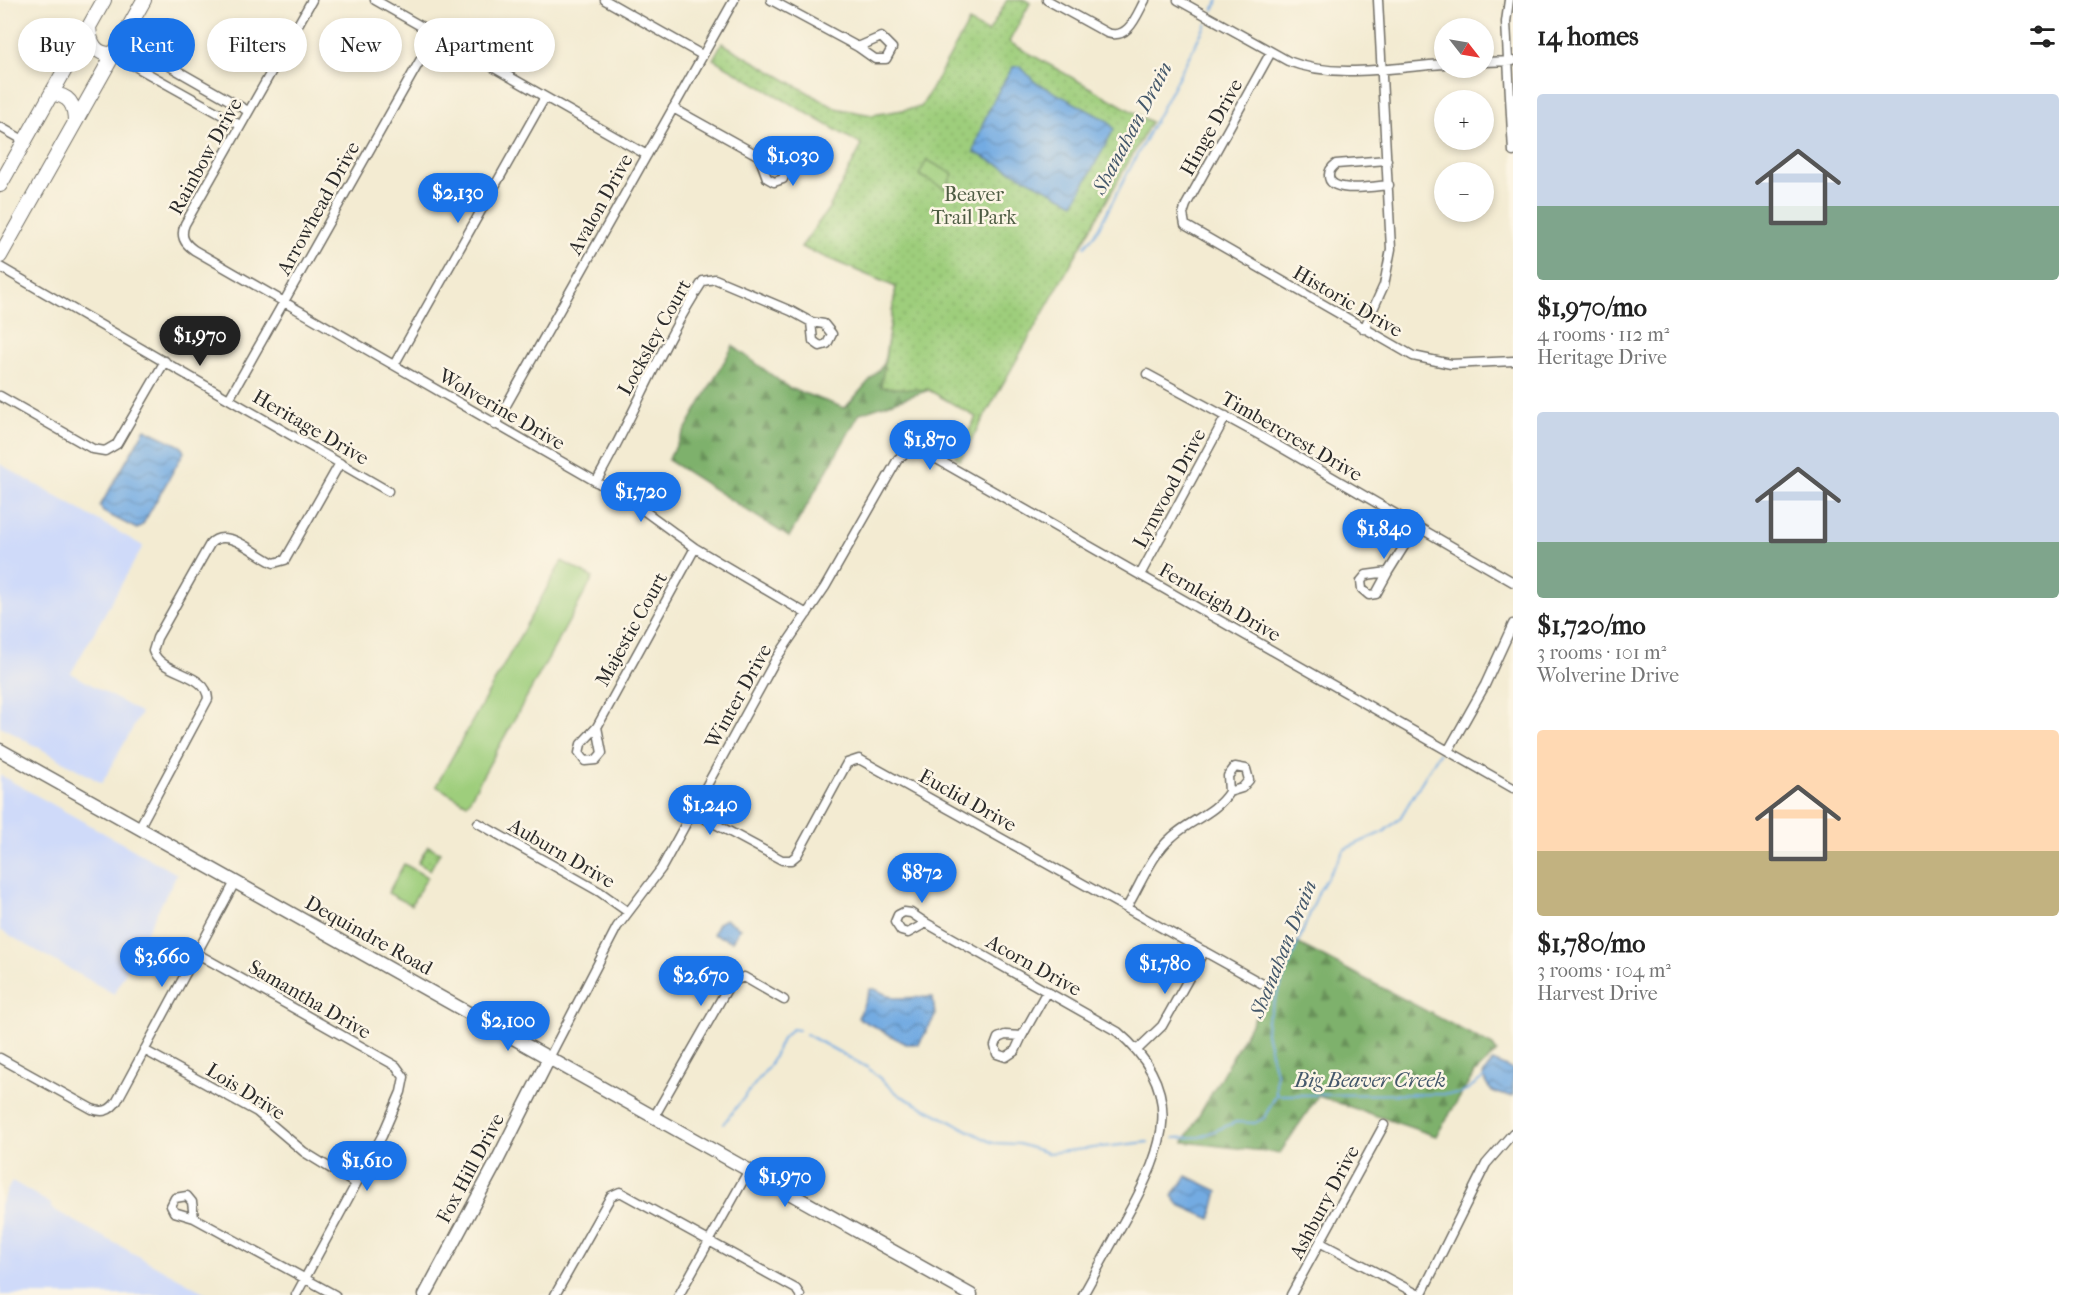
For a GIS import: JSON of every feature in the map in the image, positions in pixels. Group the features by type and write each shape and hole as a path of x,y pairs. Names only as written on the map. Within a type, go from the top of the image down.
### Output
{"main road":[{"path":"94,18 104,0"},
{"path":"134,18 144,0"},
{"path":"0,256 108,63"},
{"path":"0,185 64,72"},
{"path":"52,94 64,96 72,103 75,122"},
{"name":"Dequindre Road","path":"0,750 970,1295"},
{"name":"Fox Hill Drive","path":"425,1295 549,1058"}],"street":[{"name":"Rainbow Drive","path":"182,234 185,224 240,125 312,0"},
{"path":"375,0 414,22"},
{"path":"605,0 702,55"},
{"name":"Avalon Drive","path":"495,425 734,0"},
{"path":"771,0 858,47"},
{"path":"1047,0 1107,33 1117,35 1130,27 1145,0"},
{"path":"1178,0 1271,52 1294,63 1318,70 1434,65"},
{"path":"1364,329 1380,298 1390,260 1388,160 1378,0"},
{"path":"1509,0 1506,22 1510,61 1513,152"},
{"name":"Hinge Drive","path":"1183,219 1186,205 1271,52"},
{"path":"1494,62 1510,61"},
{"name":"Arrowhead Drive","path":"229,399 414,71"},
{"path":"146,72 240,125"},
{"path":"168,84 174,72"},
{"path":"181,72 248,111"},
{"path":"501,72 646,155"},
{"path":"394,365 545,97"},
{"path":"673,108 759,156"},
{"path":"0,127 25,141"},
{"path":"1388,160 1336,164 1330,170 1329,176 1331,182 1338,187 1389,185"},
{"name":"Historic Drive","path":"1183,219 1185,225 1194,232 1406,352 1430,361 1457,364 1513,361"},
{"name":"Wolverine Drive","path":"182,234 184,242 194,250 649,512 695,548 807,614"},
{"name":"Heritage Drive","path":"0,267 388,490"},
{"name":"Locksley Court","path":"596,482 625,431 640,392 703,281 715,279 791,311 811,322"},
{"path":"0,396 93,449 105,451 114,447 121,438 165,362"},
{"name":"Timbercrest Drive","path":"1147,374 1226,416 1513,582"},
{"name":"Lynwood Drive","path":"1140,575 1226,416"},
{"name":"Fernleigh Drive","path":"910,449 921,450 1513,788"},
{"name":"Winter Drive","path":"549,1058 605,948 628,912 656,878 776,659 825,587 898,459 910,449"},
{"path":"139,828 208,699 208,692 201,685 157,659 153,651 157,638 210,544 216,538 227,538 274,562 285,560 340,463"},
{"path":"1388,572 1416,527"},
{"name":"Majestic Court","path":"597,727 695,548"},
{"path":"1448,751 1489,676 1513,624"},
{"name":"Euclid Drive","path":"693,812 782,860 790,860 797,855 847,763 859,759 1268,987"},
{"path":"1127,907 1163,846 1177,832 1217,806 1229,792"},
{"name":"Auburn Drive","path":"478,824 600,892 628,912"},
{"path":"0,1058 86,1106 105,1111 117,1101 235,882"},
{"name":"Acorn Drive","path":"926,923 1118,1032 1137,1050 1148,1066 1158,1090 1163,1115 1160,1144 1148,1178 1083,1295"},
{"path":"1137,1050 1162,1026 1204,951"},
{"name":"Samantha Drive","path":"196,953 396,1065 404,1077 392,1117 356,1184"},
{"path":"654,1117 730,982 744,977 784,1000"},
{"path":"1022,1036 1047,991"},
{"name":"Lois Drive","path":"144,1050 257,1112 304,1152 356,1184"},
{"name":"Ashbury Drive","path":"1291,1295 1384,1125"},
{"path":"1321,1243 1420,1295 1486,1164 1513,1133"},
{"path":"680,1295 749,1170"},
{"path":"296,1295 356,1184"},
{"path":"555,1295 608,1201 617,1192 627,1195 796,1289 800,1295"},
{"path":"194,1218 335,1295"}],"shaded area":[{"path":"0,464 143,546 71,673 141,713 102,783 0,726"},
{"path":"0,775 177,874 114,994 0,930"},
{"path":"12,1181 51,1204 51,1208 209,1295 0,1295 0,1205"}],"green space":[{"name":"Beaver Trail Park","path":"1007,0 1025,0 1030,3 1009,42 1151,122 960,460 955,457 976,417 929,390 881,387 896,287 801,247 829,208 862,145 713,59 722,43 835,108 872,115 921,107 969,22 988,33"},
{"path":"877,158 977,417 929,390 860,413 789,537 668,460 733,346 789,388 845,408 884,364 896,287 801,247"},
{"path":"927,160 953,174 945,189 919,175"},
{"path":"562,561 593,578 467,804 436,786"},
{"path":"428,846 440,852 430,870 418,863"},
{"path":"404,864 427,877 411,905 388,893"},
{"path":"1297,943 1493,1046 1497,1052 1474,1074 1436,1136 1318,1096 1280,1153 1184,1142"}],"water":[{"path":"1020,66 1035,82 1108,121 1114,129 1074,203 974,152 995,97 1013,67"},
{"path":"145,429 181,446 184,452 143,524 137,529 103,512 100,506"},
{"path":"725,919 740,928 732,941 713,934 718,923"},
{"path":"870,989 875,989 893,998 933,997 935,1016 919,1044 906,1044 858,1018"},
{"path":"1493,1061 1513,1070 1513,1096 1493,1092 1487,1085 1483,1075"},
{"path":"1187,1176 1218,1191 1211,1219 1179,1205 1172,1196"}],"waterway":[{"name":"Shanahan Drain","path":"1213,10 1219,0"},
{"name":"Shanahan Drain","path":"1085,246 1096,233 1206,24"},
{"name":"Shanahan Drain","path":"1174,1138 1200,1137 1236,1122 1255,1123 1264,1118 1276,1095 1276,1073 1266,1033 1267,1020 1319,891 1345,849 1385,831 1400,818 1439,753"},
{"name":"Big Beaver Creek","path":"723,1124 770,1065 783,1037 792,1029 799,1030"},
{"name":"Big Beaver Creek","path":"806,1034 868,1068 899,1095 993,1143 1019,1144 1048,1153 1148,1142"},
{"name":"Big Beaver Creek","path":"1276,1095 1461,1094 1486,1076"}]}
